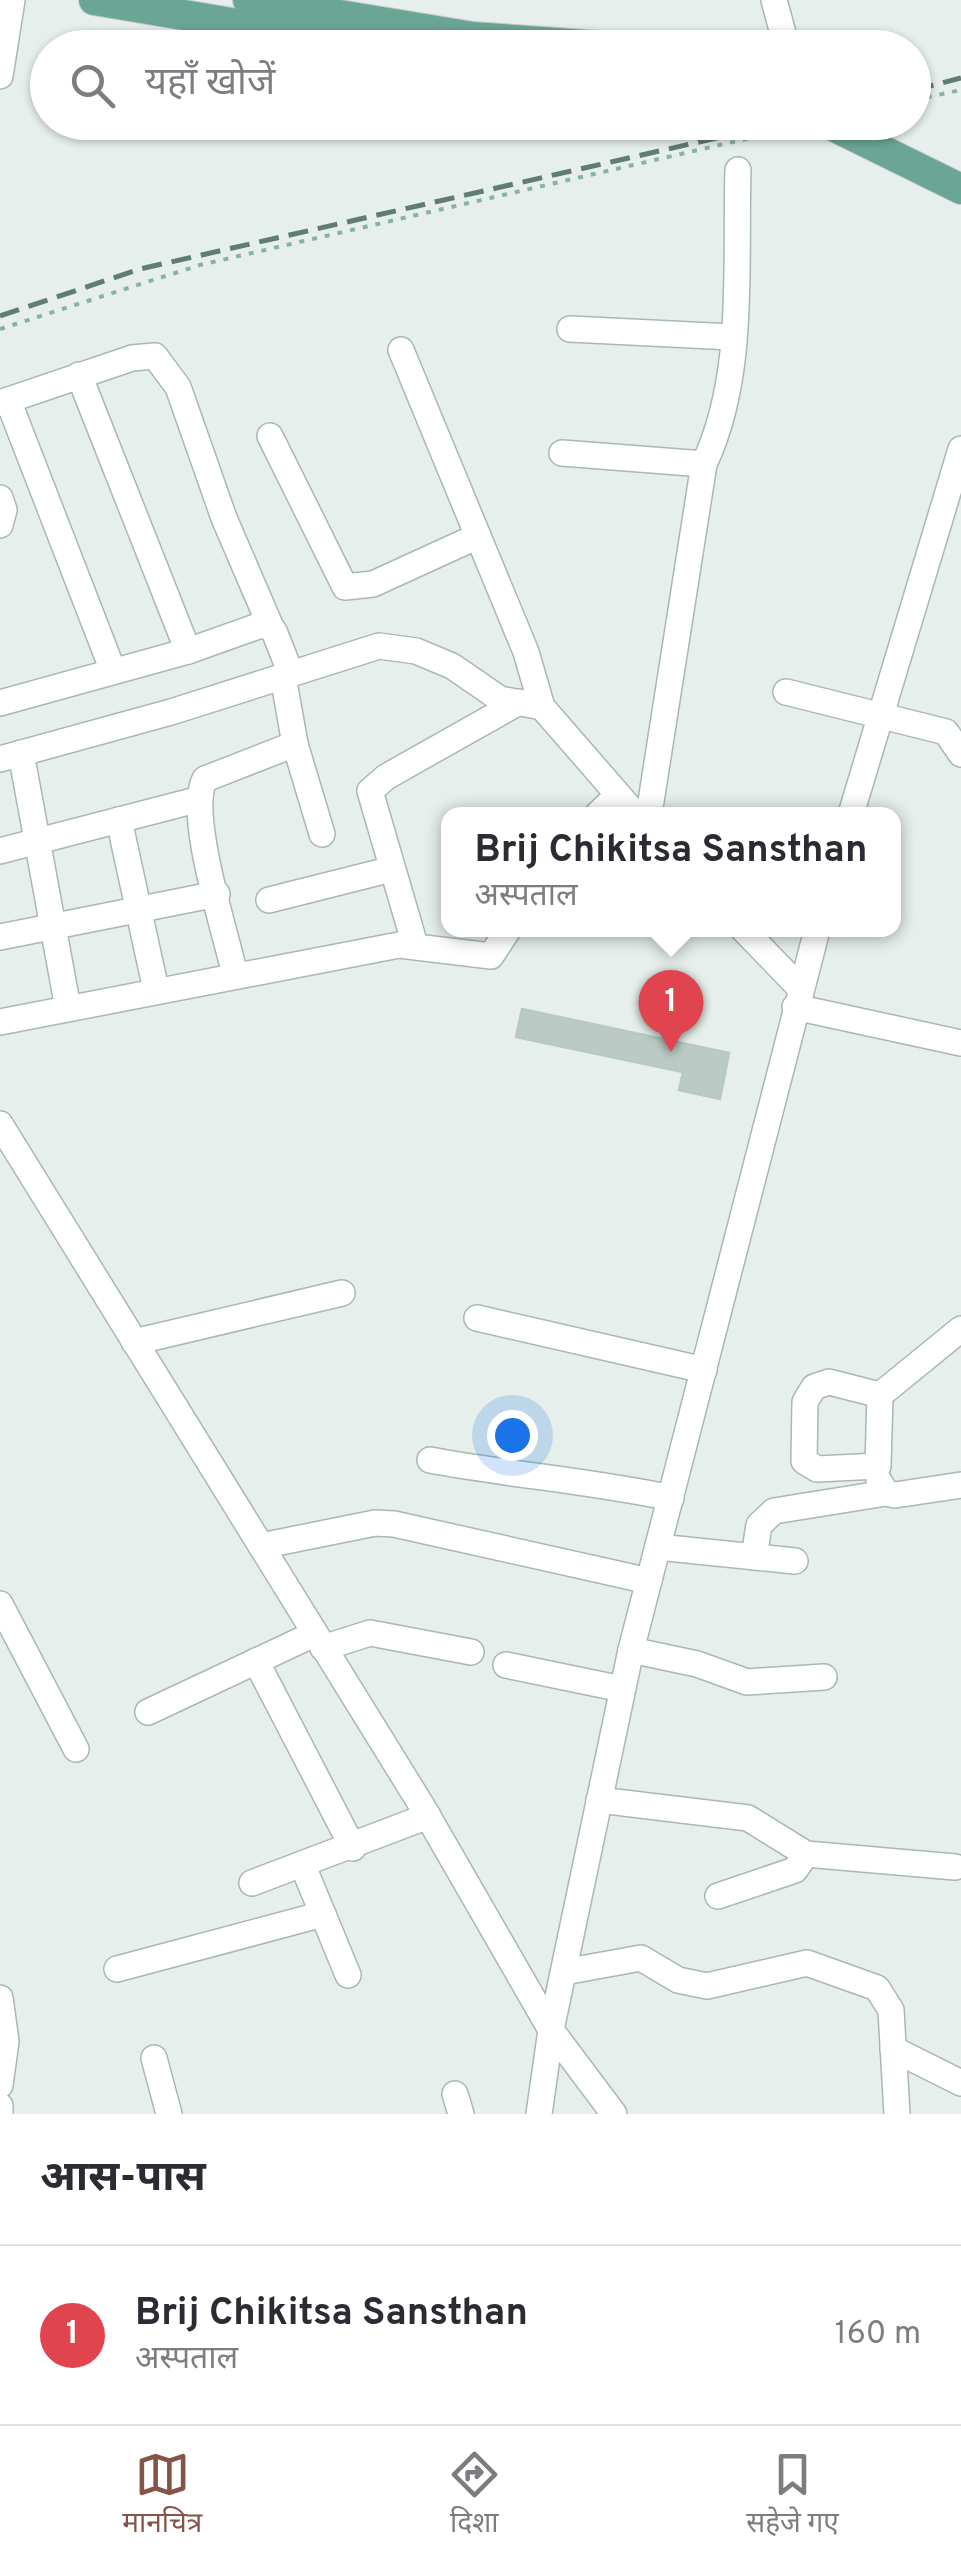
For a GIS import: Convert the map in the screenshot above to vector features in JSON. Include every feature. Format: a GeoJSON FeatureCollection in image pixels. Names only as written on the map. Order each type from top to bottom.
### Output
{"type":"FeatureCollection","features":[{"type":"Feature","properties":{"kind":"main road"},"geometry":{"type":"LineString","coordinates":[[94,0],[273,30]]}},
{"type":"Feature","properties":{"kind":"main road"},"geometry":{"type":"LineString","coordinates":[[248,0],[436,30]]}},
{"type":"Feature","properties":{"kind":"main road"},"geometry":{"type":"LineString","coordinates":[[861,140],[961,190]]}},
{"type":"Feature","properties":{"kind":"main road"},"geometry":{"type":"LineString","coordinates":[[899,140],[961,169]]}},
{"type":"Feature","properties":{"kind":"street"},"geometry":{"type":"LineString","coordinates":[[0,76],[12,0]]}},
{"type":"Feature","properties":{"kind":"street"},"geometry":{"type":"LineString","coordinates":[[774,0],[782,30]]}},
{"type":"Feature","properties":{"kind":"street"},"geometry":{"type":"LineString","coordinates":[[650,807],[704,464],[718,435],[729,387],[738,170]]}},
{"type":"Feature","properties":{"kind":"street"},"geometry":{"type":"LineString","coordinates":[[570,330],[732,337]]}},
{"type":"Feature","properties":{"kind":"street"},"geometry":{"type":"LineString","coordinates":[[402,350],[526,652],[530,705]]}},
{"type":"Feature","properties":{"kind":"street"},"geometry":{"type":"LineString","coordinates":[[112,671],[4,402],[145,354],[166,366],[178,387],[224,518],[270,624],[287,675],[295,744],[322,834]]}},
{"type":"Feature","properties":{"kind":"street"},"geometry":{"type":"LineString","coordinates":[[78,375],[188,651]]}},
{"type":"Feature","properties":{"kind":"street"},"geometry":{"type":"LineString","coordinates":[[270,436],[345,586],[372,584],[478,536]]}},
{"type":"Feature","properties":{"kind":"street"},"geometry":{"type":"LineString","coordinates":[[853,807],[961,450]]}},
{"type":"Feature","properties":{"kind":"street"},"geometry":{"type":"LineString","coordinates":[[562,454],[704,464]]}},
{"type":"Feature","properties":{"kind":"street"},"geometry":{"type":"LineString","coordinates":[[0,498],[4,510],[0,524]]}},
{"type":"Feature","properties":{"kind":"street"},"geometry":{"type":"LineString","coordinates":[[0,703],[270,624]]}},
{"type":"Feature","properties":{"kind":"street"},"geometry":{"type":"LineString","coordinates":[[68,1008],[38,841],[11,756],[379,646],[394,645],[452,666],[500,698],[530,705],[627,805]]}},
{"type":"Feature","properties":{"kind":"street"},"geometry":{"type":"LineString","coordinates":[[786,692],[882,712],[946,732],[961,754]]}},
{"type":"Feature","properties":{"kind":"street"},"geometry":{"type":"LineString","coordinates":[[415,945],[370,800],[375,784],[530,705]]}},
{"type":"Feature","properties":{"kind":"street"},"geometry":{"type":"LineString","coordinates":[[234,975],[200,800],[205,779],[295,744]]}},
{"type":"Feature","properties":{"kind":"street"},"geometry":{"type":"LineString","coordinates":[[0,851],[200,800]]}},
{"type":"Feature","properties":{"kind":"street"},"geometry":{"type":"LineString","coordinates":[[118,820],[156,990]]}},
{"type":"Feature","properties":{"kind":"street"},"geometry":{"type":"LineString","coordinates":[[269,900],[392,869]]}},
{"type":"Feature","properties":{"kind":"street"},"geometry":{"type":"LineString","coordinates":[[0,937],[217,894]]}},
{"type":"Feature","properties":{"kind":"street"},"geometry":{"type":"LineString","coordinates":[[0,1022],[234,975],[415,945],[492,956],[504,937]]}},
{"type":"Feature","properties":{"kind":"street"},"geometry":{"type":"LineString","coordinates":[[749,937],[797,998],[961,1043]]}},
{"type":"Feature","properties":{"kind":"street"},"geometry":{"type":"LineString","coordinates":[[538,2114],[551,2030],[631,1650],[815,937]]}},
{"type":"Feature","properties":{"kind":"street"},"geometry":{"type":"LineString","coordinates":[[0,1124],[428,1816],[551,2030],[614,2114]]}},
{"type":"Feature","properties":{"kind":"street"},"geometry":{"type":"LineString","coordinates":[[134,1342],[342,1294]]}},
{"type":"Feature","properties":{"kind":"street"},"geometry":{"type":"LineString","coordinates":[[477,1318],[704,1370]]}},
{"type":"Feature","properties":{"kind":"street"},"geometry":{"type":"LineString","coordinates":[[886,1493],[880,1485],[878,1466],[880,1395],[961,1329]]}},
{"type":"Feature","properties":{"kind":"street"},"geometry":{"type":"LineString","coordinates":[[878,1466],[818,1468],[804,1461],[800,1449],[805,1402],[814,1387],[829,1382],[880,1395]]}},
{"type":"Feature","properties":{"kind":"street"},"geometry":{"type":"LineString","coordinates":[[430,1460],[506,1474],[559,1476],[671,1498]]}},
{"type":"Feature","properties":{"kind":"street"},"geometry":{"type":"LineString","coordinates":[[754,1557],[759,1525],[774,1511],[961,1485]]}},
{"type":"Feature","properties":{"kind":"street"},"geometry":{"type":"LineString","coordinates":[[261,1546],[375,1524],[394,1524],[649,1581]]}},
{"type":"Feature","properties":{"kind":"street"},"geometry":{"type":"LineString","coordinates":[[658,1547],[795,1561]]}},
{"type":"Feature","properties":{"kind":"street"},"geometry":{"type":"LineString","coordinates":[[0,1604],[76,1749]]}},
{"type":"Feature","properties":{"kind":"street"},"geometry":{"type":"LineString","coordinates":[[148,1712],[256,1661],[318,1640],[370,1633],[471,1652]]}},
{"type":"Feature","properties":{"kind":"street"},"geometry":{"type":"LineString","coordinates":[[631,1650],[697,1664],[747,1682],[824,1678]]}},
{"type":"Feature","properties":{"kind":"street"},"geometry":{"type":"LineString","coordinates":[[256,1661],[353,1848]]}},
{"type":"Feature","properties":{"kind":"street"},"geometry":{"type":"LineString","coordinates":[[506,1665],[622,1689]]}},
{"type":"Feature","properties":{"kind":"street"},"geometry":{"type":"LineString","coordinates":[[599,1800],[748,1818],[806,1854],[955,1867]]}},
{"type":"Feature","properties":{"kind":"street"},"geometry":{"type":"LineString","coordinates":[[252,1883],[353,1848],[428,1816]]}},
{"type":"Feature","properties":{"kind":"street"},"geometry":{"type":"LineString","coordinates":[[718,1896],[795,1870],[806,1854]]}},
{"type":"Feature","properties":{"kind":"street"},"geometry":{"type":"LineString","coordinates":[[303,1866],[348,1975]]}},
{"type":"Feature","properties":{"kind":"street"},"geometry":{"type":"LineString","coordinates":[[116,1969],[322,1914]]}},
{"type":"Feature","properties":{"kind":"street"},"geometry":{"type":"LineString","coordinates":[[564,1972],[640,1958],[678,1980],[707,1986],[807,1963],[877,1988],[886,1997],[897,2114]]}},
{"type":"Feature","properties":{"kind":"street"},"geometry":{"type":"LineString","coordinates":[[0,1998],[6,2041],[0,2086]]}},
{"type":"Feature","properties":{"kind":"street"},"geometry":{"type":"LineString","coordinates":[[893,2048],[961,2082]]}},
{"type":"Feature","properties":{"kind":"street"},"geometry":{"type":"LineString","coordinates":[[154,2058],[169,2114]]}},
{"type":"Feature","properties":{"kind":"street"},"geometry":{"type":"LineString","coordinates":[[0,2106],[0,2114]]}},
{"type":"Feature","properties":{"kind":"path"},"geometry":{"type":"LineString","coordinates":[[931,96],[961,90]]}},
{"type":"Feature","properties":{"kind":"path"},"geometry":{"type":"LineString","coordinates":[[0,329],[200,265],[738,140]]}},
{"type":"Feature","properties":{"kind":"building"},"geometry":{"type":"Polygon","coordinates":[[[522,1009],[729,1053],[720,1099],[679,1090],[683,1072],[516,1037],[522,1009]]]}},
{"type":"Feature","properties":{"kind":"railway"},"geometry":{"type":"LineString","coordinates":[[931,86],[961,78]]}},
{"type":"Feature","properties":{"kind":"railway"},"geometry":{"type":"LineString","coordinates":[[0,316],[140,269],[708,140]]}},
{"type":"Feature","properties":{"kind":"place","name":"Brij Chikitsa Sansthan"},"geometry":{"type":"Point","coordinates":[671,1052]}}]}
